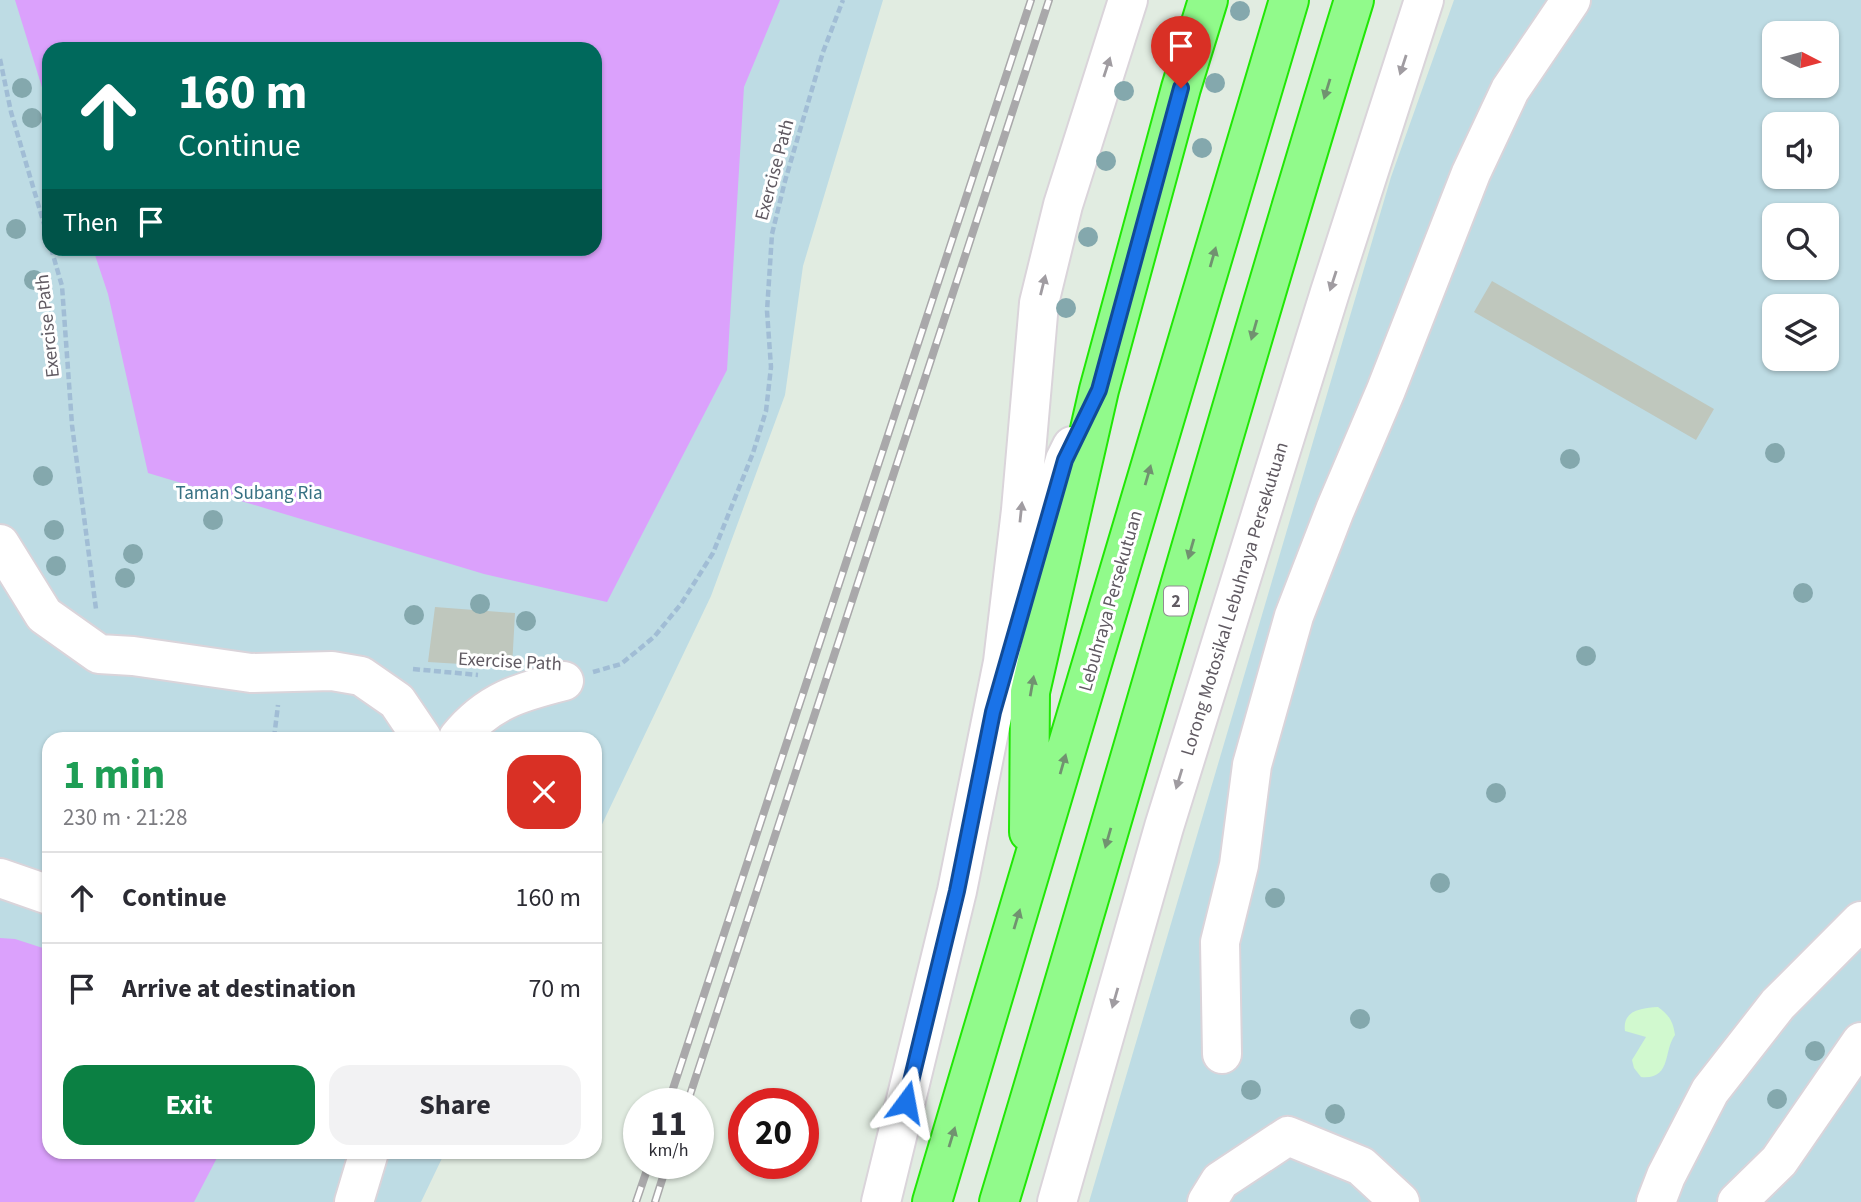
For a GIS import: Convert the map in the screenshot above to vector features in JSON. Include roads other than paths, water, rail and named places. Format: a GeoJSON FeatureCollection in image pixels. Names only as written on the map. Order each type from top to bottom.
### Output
{"type":"FeatureCollection","features":[{"type":"Feature","properties":{"kind":"highway"},"geometry":{"type":"LineString","coordinates":[[1029,876],[1030,692],[1099,390],[1181,88],[1208,0]]}},
{"type":"Feature","properties":{"kind":"highway","name":"Lebuhraya Persekutuan"},"geometry":{"type":"LineString","coordinates":[[932,1202],[1289,0]]}},
{"type":"Feature","properties":{"kind":"highway","name":"2"},"geometry":{"type":"LineString","coordinates":[[999,1202],[1093,891],[1268,281],[1354,0]]}},
{"type":"Feature","properties":{"kind":"lane"},"geometry":{"type":"LineString","coordinates":[[881,1202],[957,891],[1003,662],[1021,510],[1039,303],[1063,205],[1128,0]]}},
{"type":"Feature","properties":{"kind":"lane","name":"Lorong Motosikal Lebuhraya Persekutuan"},"geometry":{"type":"LineString","coordinates":[[1057,1202],[1164,827],[1424,0]]}},
{"type":"Feature","properties":{"kind":"lane"},"geometry":{"type":"LineString","coordinates":[[1222,1054],[1220,942],[1239,865],[1252,765],[1294,616],[1335,510],[1387,390],[1471,173],[1510,90],[1570,0]]}},
{"type":"Feature","properties":{"kind":"lane"},"geometry":{"type":"LineString","coordinates":[[993,712],[1065,460],[1099,390]]}},
{"type":"Feature","properties":{"kind":"lane"},"geometry":{"type":"LineString","coordinates":[[0,544],[44,615],[99,654],[133,656],[251,673],[332,671],[361,676],[397,701],[418,732]]}},
{"type":"Feature","properties":{"kind":"lane"},"geometry":{"type":"LineString","coordinates":[[463,732],[494,704],[522,691],[564,681]]}},
{"type":"Feature","properties":{"kind":"lane"},"geometry":{"type":"LineString","coordinates":[[0,878],[42,893]]}},
{"type":"Feature","properties":{"kind":"lane"},"geometry":{"type":"LineString","coordinates":[[1657,1202],[1666,1176],[1710,1091],[1778,1004],[1861,921]]}},
{"type":"Feature","properties":{"kind":"lane"},"geometry":{"type":"LineString","coordinates":[[1737,1202],[1779,1161],[1861,1042]]}},
{"type":"Feature","properties":{"kind":"lane"},"geometry":{"type":"LineString","coordinates":[[1207,1202],[1220,1181],[1288,1136],[1361,1166],[1400,1202]]}},
{"type":"Feature","properties":{"kind":"lane"},"geometry":{"type":"LineString","coordinates":[[354,1202],[367,1159]]}},
{"type":"Feature","properties":{"kind":"railway"},"geometry":{"type":"LineString","coordinates":[[673,1088],[1031,0]]}},
{"type":"Feature","properties":{"kind":"railway"},"geometry":{"type":"LineString","coordinates":[[692,1088],[1049,0]]}},
{"type":"Feature","properties":{"kind":"railway"},"geometry":{"type":"LineString","coordinates":[[636,1202],[644,1179]]}},
{"type":"Feature","properties":{"kind":"railway"},"geometry":{"type":"LineString","coordinates":[[655,1202],[662,1179]]}},
{"type":"Feature","properties":{"kind":"park label","name":"Taman Subang Ria"},"geometry":{"type":"Point","coordinates":[249,493]}}]}
